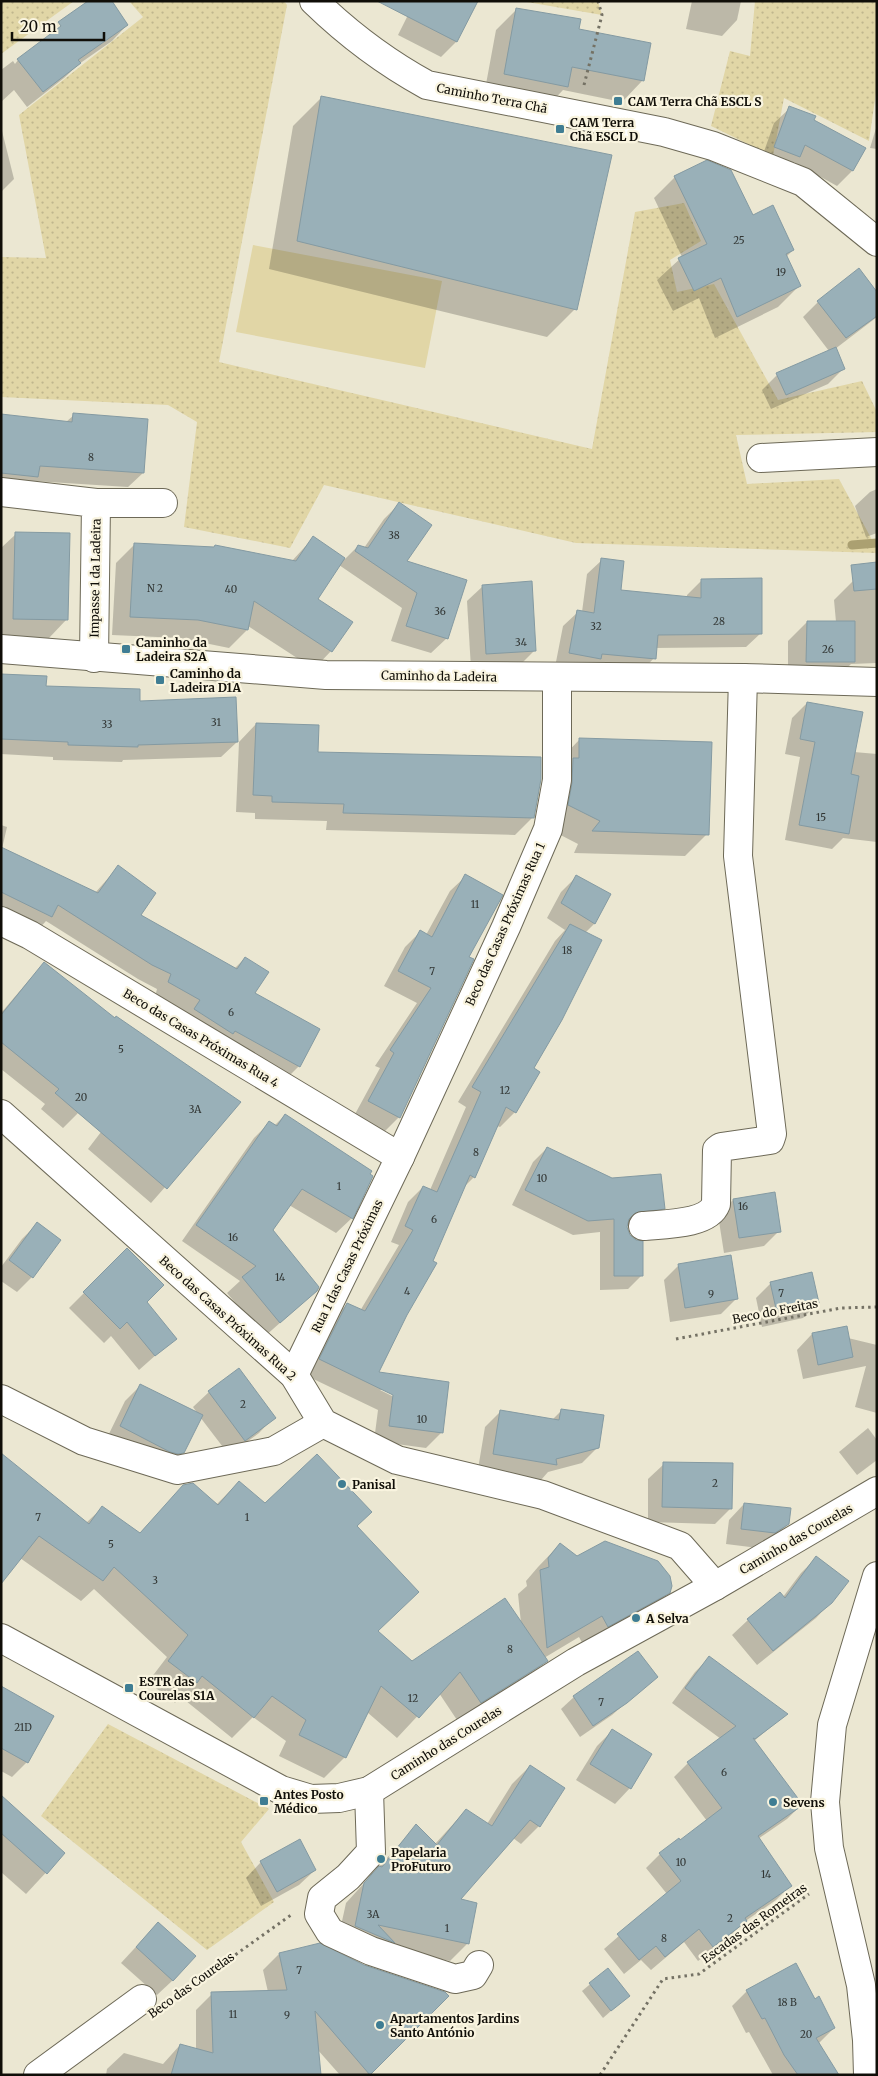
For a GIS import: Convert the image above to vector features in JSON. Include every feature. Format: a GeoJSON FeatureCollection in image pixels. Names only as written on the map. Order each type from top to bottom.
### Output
{"type":"FeatureCollection","features":[{"type":"Feature","properties":{"kind":"street","name":"Caminho Terra Chã"},"geometry":{"type":"LineString","coordinates":[[314,1],[392,65],[427,85],[664,132],[713,146],[804,182],[877,242]]}},
{"type":"Feature","properties":{"kind":"street"},"geometry":{"type":"LineString","coordinates":[[761,458],[877,452]]}},
{"type":"Feature","properties":{"kind":"street","name":"Impasse 1 da Ladeira"},"geometry":{"type":"LineString","coordinates":[[1,492],[96,503],[94,658]]}},
{"type":"Feature","properties":{"kind":"street"},"geometry":{"type":"LineString","coordinates":[[96,503],[163,503]]}},
{"type":"Feature","properties":{"kind":"street","name":"Caminho da Ladeira"},"geometry":{"type":"LineString","coordinates":[[1,649],[94,658],[326,675],[743,678],[877,682]]}},
{"type":"Feature","properties":{"kind":"street","name":"Beco das Casas Próximas Rua 1"},"geometry":{"type":"LineString","coordinates":[[400,1157],[502,936],[548,828],[557,780],[557,677]]}},
{"type":"Feature","properties":{"kind":"street"},"geometry":{"type":"LineString","coordinates":[[643,1226],[697,1220],[708,1215],[714,1210],[716,1204],[717,1150],[720,1146],[770,1140],[772,1134],[738,856],[743,678]]}},
{"type":"Feature","properties":{"kind":"street","name":"Beco das Casas Próximas Rua 4"},"geometry":{"type":"LineString","coordinates":[[1,921],[30,935],[400,1157]]}},
{"type":"Feature","properties":{"kind":"street","name":"Beco das Casas Próximas Rua 2"},"geometry":{"type":"LineString","coordinates":[[1,1114],[294,1374],[323,1423]]}},
{"type":"Feature","properties":{"kind":"street","name":"Rua 1 das Casas Próximas"},"geometry":{"type":"LineString","coordinates":[[294,1374],[400,1157]]}},
{"type":"Feature","properties":{"kind":"street"},"geometry":{"type":"LineString","coordinates":[[1,1398],[84,1441],[177,1470],[274,1451],[323,1423],[397,1460],[542,1495],[680,1546],[715,1586]]}},
{"type":"Feature","properties":{"kind":"street","name":"Caminho das Courelas"},"geometry":{"type":"LineString","coordinates":[[1,1638],[281,1790],[311,1799],[339,1798],[369,1791],[576,1662],[715,1586],[877,1491]]}},
{"type":"Feature","properties":{"kind":"street"},"geometry":{"type":"LineString","coordinates":[[868,2075],[867,2040],[861,1985],[829,1848],[825,1802],[832,1725],[877,1576]]}},
{"type":"Feature","properties":{"kind":"street"},"geometry":{"type":"LineString","coordinates":[[369,1791],[371,1852],[348,1877],[322,1898],[319,1914],[330,1932],[371,1951],[455,1979],[473,1975],[480,1965]]}},
{"type":"Feature","properties":{"kind":"street","name":"Beco das Courelas"},"geometry":{"type":"LineString","coordinates":[[38,2075],[154,2001]]}},
{"type":"Feature","properties":{"kind":"path"},"geometry":{"type":"LineString","coordinates":[[577,115],[602,15],[598,1]]}},
{"type":"Feature","properties":{"kind":"path","name":"Beco do Freitas"},"geometry":{"type":"LineString","coordinates":[[676,1339],[841,1308],[877,1307]]}},
{"type":"Feature","properties":{"kind":"path","name":"Escadas das Romeiras"},"geometry":{"type":"LineString","coordinates":[[600,2075],[663,1978],[699,1974],[812,1893]]}},
{"type":"Feature","properties":{"kind":"path","name":"Beco das Courelas"},"geometry":{"type":"LineString","coordinates":[[154,2001],[286,1918],[322,1898]]}},
{"type":"Feature","properties":{"kind":"shaded area"},"geometry":{"type":"Polygon","coordinates":[[[1,1],[74,1],[1,54],[1,1]]]}},
{"type":"Feature","properties":{"kind":"shaded area"},"geometry":{"type":"Polygon","coordinates":[[[129,1],[284,1],[287,5],[219,362],[592,449],[635,212],[684,203],[701,241],[670,260],[677,292],[714,284],[778,400],[862,381],[877,412],[877,432],[736,435],[747,484],[839,479],[877,549],[877,553],[576,543],[324,485],[290,548],[184,527],[197,422],[168,405],[1,397],[1,257],[46,258],[19,115],[143,17],[129,1]]]}},
{"type":"Feature","properties":{"kind":"shaded area"},"geometry":{"type":"Polygon","coordinates":[[[521,1],[598,1],[602,15],[521,1]]]}},
{"type":"Feature","properties":{"kind":"shaded area"},"geometry":{"type":"Polygon","coordinates":[[[755,1],[877,1],[877,86],[869,141],[784,98],[773,156],[711,126],[730,51],[750,56],[755,1]]]}},
{"type":"Feature","properties":{"kind":"shaded area"},"geometry":{"type":"Polygon","coordinates":[[[253,245],[442,281],[425,368],[236,332],[253,245]]]}},
{"type":"Feature","properties":{"kind":"shaded area"},"geometry":{"type":"Polygon","coordinates":[[[108,1724],[269,1809],[241,1842],[274,1902],[207,1950],[41,1816],[108,1724]]]}},
{"type":"Feature","properties":{"kind":"building"},"geometry":{"type":"Polygon","coordinates":[[[88,1],[112,1],[128,25],[78,60],[81,63],[43,92],[17,59],[61,26],[58,22],[88,1]]]}},
{"type":"Feature","properties":{"kind":"building"},"geometry":{"type":"Polygon","coordinates":[[[377,1],[478,1],[457,42],[377,1]]]}},
{"type":"Feature","properties":{"kind":"building"},"geometry":{"type":"Polygon","coordinates":[[[516,8],[581,19],[579,29],[651,43],[644,81],[572,67],[568,87],[504,74],[516,8]]]}},
{"type":"Feature","properties":{"kind":"building"},"geometry":{"type":"Polygon","coordinates":[[[321,96],[612,155],[577,310],[297,241],[321,96]]]}},
{"type":"Feature","properties":{"kind":"building"},"geometry":{"type":"Polygon","coordinates":[[[789,106],[816,116],[814,120],[866,148],[853,171],[805,145],[800,157],[774,147],[789,106]]]}},
{"type":"Feature","properties":{"kind":"building"},"geometry":{"type":"Polygon","coordinates":[[[707,160],[731,170],[753,215],[773,205],[794,250],[786,254],[801,286],[737,317],[721,278],[694,291],[678,258],[707,244],[674,176],[707,160]]]}},
{"type":"Feature","properties":{"kind":"building"},"geometry":{"type":"Polygon","coordinates":[[[859,268],[877,292],[877,316],[846,338],[817,301],[859,268]]]}},
{"type":"Feature","properties":{"kind":"building"},"geometry":{"type":"Polygon","coordinates":[[[836,347],[845,369],[786,395],[776,373],[836,347]]]}},
{"type":"Feature","properties":{"kind":"building"},"geometry":{"type":"Polygon","coordinates":[[[73,413],[148,419],[144,473],[40,466],[38,477],[1,473],[1,414],[72,422],[73,413]]]}},
{"type":"Feature","properties":{"kind":"building"},"geometry":{"type":"Polygon","coordinates":[[[399,502],[432,525],[407,561],[467,580],[448,639],[406,626],[417,593],[355,551],[358,545],[368,548],[399,502]]]}},
{"type":"Feature","properties":{"kind":"building"},"geometry":{"type":"Polygon","coordinates":[[[15,532],[70,533],[68,620],[13,619],[15,532]]]}},
{"type":"Feature","properties":{"kind":"building"},"geometry":{"type":"Polygon","coordinates":[[[313,536],[345,558],[318,599],[353,622],[332,652],[254,601],[248,630],[198,620],[130,617],[134,543],[214,547],[215,545],[296,561],[313,536]]]}},
{"type":"Feature","properties":{"kind":"building"},"geometry":{"type":"Polygon","coordinates":[[[601,558],[624,561],[621,590],[701,598],[701,579],[762,578],[762,634],[658,635],[656,659],[602,654],[601,659],[569,653],[577,610],[594,613],[601,558]]]}},
{"type":"Feature","properties":{"kind":"building"},"geometry":{"type":"Polygon","coordinates":[[[877,562],[877,589],[854,591],[851,565],[877,562]]]}},
{"type":"Feature","properties":{"kind":"building"},"geometry":{"type":"Polygon","coordinates":[[[532,581],[536,651],[486,654],[482,585],[532,581]]]}},
{"type":"Feature","properties":{"kind":"building"},"geometry":{"type":"Polygon","coordinates":[[[807,621],[855,621],[855,662],[806,662],[807,621]]]}},
{"type":"Feature","properties":{"kind":"building"},"geometry":{"type":"Polygon","coordinates":[[[1,674],[47,676],[46,686],[140,689],[140,701],[236,697],[238,742],[138,745],[138,747],[68,745],[68,742],[1,739],[1,674]]]}},
{"type":"Feature","properties":{"kind":"building"},"geometry":{"type":"Polygon","coordinates":[[[807,702],[863,712],[851,774],[859,776],[849,834],[799,825],[815,742],[800,739],[807,702]]]}},
{"type":"Feature","properties":{"kind":"building"},"geometry":{"type":"Polygon","coordinates":[[[256,723],[319,725],[318,752],[541,757],[541,779],[534,818],[343,813],[344,804],[272,802],[272,796],[253,795],[256,723]]]}},
{"type":"Feature","properties":{"kind":"building"},"geometry":{"type":"Polygon","coordinates":[[[579,738],[712,742],[709,835],[592,831],[600,821],[568,805],[572,783],[573,758],[579,758],[579,738]]]}},
{"type":"Feature","properties":{"kind":"building"},"geometry":{"type":"Polygon","coordinates":[[[1,847],[98,893],[118,865],[156,893],[141,915],[237,969],[245,957],[269,972],[255,993],[320,1029],[300,1067],[235,1031],[233,1034],[194,1009],[200,1000],[168,982],[171,974],[152,965],[58,905],[52,917],[1,892],[1,847]]]}},
{"type":"Feature","properties":{"kind":"building"},"geometry":{"type":"Polygon","coordinates":[[[465,874],[503,895],[469,957],[474,959],[400,1118],[368,1101],[394,1053],[390,1050],[431,988],[398,971],[420,930],[432,937],[465,874]]]}},
{"type":"Feature","properties":{"kind":"building"},"geometry":{"type":"Polygon","coordinates":[[[576,875],[611,894],[595,924],[561,903],[576,875]]]}},
{"type":"Feature","properties":{"kind":"building"},"geometry":{"type":"Polygon","coordinates":[[[570,924],[602,940],[562,1020],[534,1068],[540,1072],[516,1113],[506,1107],[475,1178],[470,1175],[433,1261],[437,1263],[407,1315],[379,1372],[449,1382],[443,1433],[389,1426],[393,1395],[319,1359],[347,1303],[365,1311],[413,1230],[405,1226],[423,1186],[437,1192],[481,1092],[472,1087],[570,924]]]}},
{"type":"Feature","properties":{"kind":"building"},"geometry":{"type":"Polygon","coordinates":[[[44,962],[115,1018],[116,1016],[241,1102],[167,1189],[55,1093],[59,1089],[1,1042],[1,1015],[44,962]]]}},
{"type":"Feature","properties":{"kind":"building"},"geometry":{"type":"Polygon","coordinates":[[[285,1114],[372,1171],[370,1174],[373,1176],[353,1219],[302,1189],[273,1230],[319,1287],[317,1291],[280,1323],[242,1277],[256,1266],[196,1225],[269,1121],[277,1126],[285,1114]]]}},
{"type":"Feature","properties":{"kind":"building"},"geometry":{"type":"Polygon","coordinates":[[[547,1147],[612,1178],[661,1174],[665,1209],[635,1213],[629,1219],[627,1227],[630,1235],[636,1240],[643,1241],[643,1276],[614,1276],[614,1219],[588,1221],[525,1190],[547,1147]]]}},
{"type":"Feature","properties":{"kind":"building"},"geometry":{"type":"Polygon","coordinates":[[[775,1192],[781,1232],[739,1238],[733,1199],[775,1192]]]}},
{"type":"Feature","properties":{"kind":"building"},"geometry":{"type":"Polygon","coordinates":[[[37,1222],[61,1240],[33,1278],[9,1260],[37,1222]]]}},
{"type":"Feature","properties":{"kind":"building"},"geometry":{"type":"Polygon","coordinates":[[[127,1248],[164,1285],[147,1302],[177,1339],[155,1356],[127,1322],[120,1329],[83,1292],[127,1248]]]}},
{"type":"Feature","properties":{"kind":"building"},"geometry":{"type":"Polygon","coordinates":[[[731,1255],[738,1299],[685,1308],[678,1264],[731,1255]]]}},
{"type":"Feature","properties":{"kind":"building"},"geometry":{"type":"Polygon","coordinates":[[[812,1272],[819,1303],[777,1313],[770,1282],[812,1272]]]}},
{"type":"Feature","properties":{"kind":"building"},"geometry":{"type":"Polygon","coordinates":[[[847,1326],[853,1357],[818,1365],[812,1333],[847,1326]]]}},
{"type":"Feature","properties":{"kind":"building"},"geometry":{"type":"Polygon","coordinates":[[[239,1368],[276,1418],[245,1441],[208,1391],[239,1368]]]}},
{"type":"Feature","properties":{"kind":"building"},"geometry":{"type":"Polygon","coordinates":[[[140,1384],[203,1415],[184,1453],[170,1452],[120,1426],[140,1384]]]}},
{"type":"Feature","properties":{"kind":"building"},"geometry":{"type":"Polygon","coordinates":[[[561,1409],[604,1415],[599,1448],[556,1459],[557,1465],[493,1454],[500,1410],[559,1420],[561,1409]]]}},
{"type":"Feature","properties":{"kind":"building"},"geometry":{"type":"Polygon","coordinates":[[[1,1453],[89,1524],[102,1506],[140,1533],[183,1485],[193,1483],[218,1505],[239,1481],[265,1503],[317,1454],[372,1512],[357,1526],[419,1592],[378,1631],[412,1661],[505,1598],[548,1661],[481,1703],[460,1672],[419,1718],[381,1686],[346,1758],[299,1735],[306,1720],[272,1696],[254,1718],[202,1676],[197,1683],[168,1661],[188,1635],[114,1567],[103,1581],[39,1536],[1,1584],[1,1453]]]}},
{"type":"Feature","properties":{"kind":"building"},"geometry":{"type":"Polygon","coordinates":[[[663,1462],[733,1463],[732,1509],[662,1507],[663,1462]]]}},
{"type":"Feature","properties":{"kind":"building"},"geometry":{"type":"Polygon","coordinates":[[[744,1503],[791,1508],[789,1524],[775,1533],[741,1529],[744,1503]]]}},
{"type":"Feature","properties":{"kind":"building"},"geometry":{"type":"Polygon","coordinates":[[[605,1541],[658,1561],[670,1576],[672,1586],[670,1593],[608,1627],[602,1616],[547,1648],[540,1570],[549,1567],[548,1558],[560,1543],[577,1556],[605,1541]]]}},
{"type":"Feature","properties":{"kind":"building"},"geometry":{"type":"Polygon","coordinates":[[[816,1556],[849,1581],[832,1603],[773,1651],[747,1619],[780,1592],[785,1598],[816,1556]]]}},
{"type":"Feature","properties":{"kind":"building"},"geometry":{"type":"Polygon","coordinates":[[[638,1651],[658,1677],[627,1703],[593,1726],[573,1696],[638,1651]]]}},
{"type":"Feature","properties":{"kind":"building"},"geometry":{"type":"Polygon","coordinates":[[[709,1656],[788,1714],[755,1739],[753,1738],[803,1805],[758,1836],[792,1886],[745,1918],[747,1921],[713,1947],[699,1929],[665,1957],[656,1946],[639,1960],[617,1934],[681,1881],[659,1853],[679,1838],[680,1840],[722,1808],[687,1762],[736,1726],[685,1688],[709,1656]]]}},
{"type":"Feature","properties":{"kind":"building"},"geometry":{"type":"Polygon","coordinates":[[[1,1686],[54,1716],[28,1763],[1,1748],[1,1686]]]}},
{"type":"Feature","properties":{"kind":"building"},"geometry":{"type":"Polygon","coordinates":[[[612,1729],[652,1754],[631,1789],[590,1764],[612,1729]]]}},
{"type":"Feature","properties":{"kind":"building"},"geometry":{"type":"Polygon","coordinates":[[[530,1765],[565,1788],[540,1827],[530,1820],[461,1899],[477,1903],[469,1944],[378,1925],[395,1943],[355,1926],[364,1883],[379,1866],[382,1867],[416,1824],[437,1845],[466,1809],[492,1826],[530,1765]]]}},
{"type":"Feature","properties":{"kind":"building"},"geometry":{"type":"Polygon","coordinates":[[[1,1795],[65,1853],[47,1874],[1,1833],[1,1795]]]}},
{"type":"Feature","properties":{"kind":"building"},"geometry":{"type":"Polygon","coordinates":[[[300,1839],[316,1870],[277,1892],[260,1861],[300,1839]]]}},
{"type":"Feature","properties":{"kind":"building"},"geometry":{"type":"Polygon","coordinates":[[[158,1922],[196,1956],[173,1981],[136,1947],[158,1922]]]}},
{"type":"Feature","properties":{"kind":"building"},"geometry":{"type":"Polygon","coordinates":[[[320,1943],[364,1965],[445,1992],[449,1996],[370,2075],[315,2011],[321,2075],[171,2075],[180,2044],[213,2053],[211,1992],[287,1990],[279,1953],[320,1943]]]}},
{"type":"Feature","properties":{"kind":"building"},"geometry":{"type":"Polygon","coordinates":[[[796,1963],[815,1999],[819,1996],[835,2028],[816,2038],[839,2075],[798,2075],[784,2055],[765,2018],[762,2019],[746,1990],[796,1963]]]}},
{"type":"Feature","properties":{"kind":"building"},"geometry":{"type":"Polygon","coordinates":[[[608,1968],[630,1996],[611,2011],[589,1983],[608,1968]]]}},
{"type":"Feature","properties":{"kind":"waterway"},"geometry":{"type":"LineString","coordinates":[[852,545],[877,543]]}},
{"type":"Feature","properties":{"kind":"place","name":"CAM Terra Chã ESCL S"},"geometry":{"type":"Point","coordinates":[618,101]}},
{"type":"Feature","properties":{"kind":"place","name":"CAM Terra Chã ESCL D"},"geometry":{"type":"Point","coordinates":[560,129]}},
{"type":"Feature","properties":{"kind":"place","name":"Caminho da Ladeira S2A"},"geometry":{"type":"Point","coordinates":[126,649]}},
{"type":"Feature","properties":{"kind":"place","name":"Caminho da Ladeira D1A"},"geometry":{"type":"Point","coordinates":[160,680]}},
{"type":"Feature","properties":{"kind":"place","name":"Panisal"},"geometry":{"type":"Point","coordinates":[342,1484]}},
{"type":"Feature","properties":{"kind":"place","name":"A Selva"},"geometry":{"type":"Point","coordinates":[636,1618]}},
{"type":"Feature","properties":{"kind":"place","name":"ESTR das Courelas S1A"},"geometry":{"type":"Point","coordinates":[129,1688]}},
{"type":"Feature","properties":{"kind":"place","name":"Antes Posto Médico"},"geometry":{"type":"Point","coordinates":[264,1801]}},
{"type":"Feature","properties":{"kind":"place","name":"Sevens"},"geometry":{"type":"Point","coordinates":[773,1802]}},
{"type":"Feature","properties":{"kind":"place","name":"Papelaria ProFuturo"},"geometry":{"type":"Point","coordinates":[381,1859]}},
{"type":"Feature","properties":{"kind":"place","name":"Apartamentos Jardins Santo António"},"geometry":{"type":"Point","coordinates":[380,2025]}}]}
